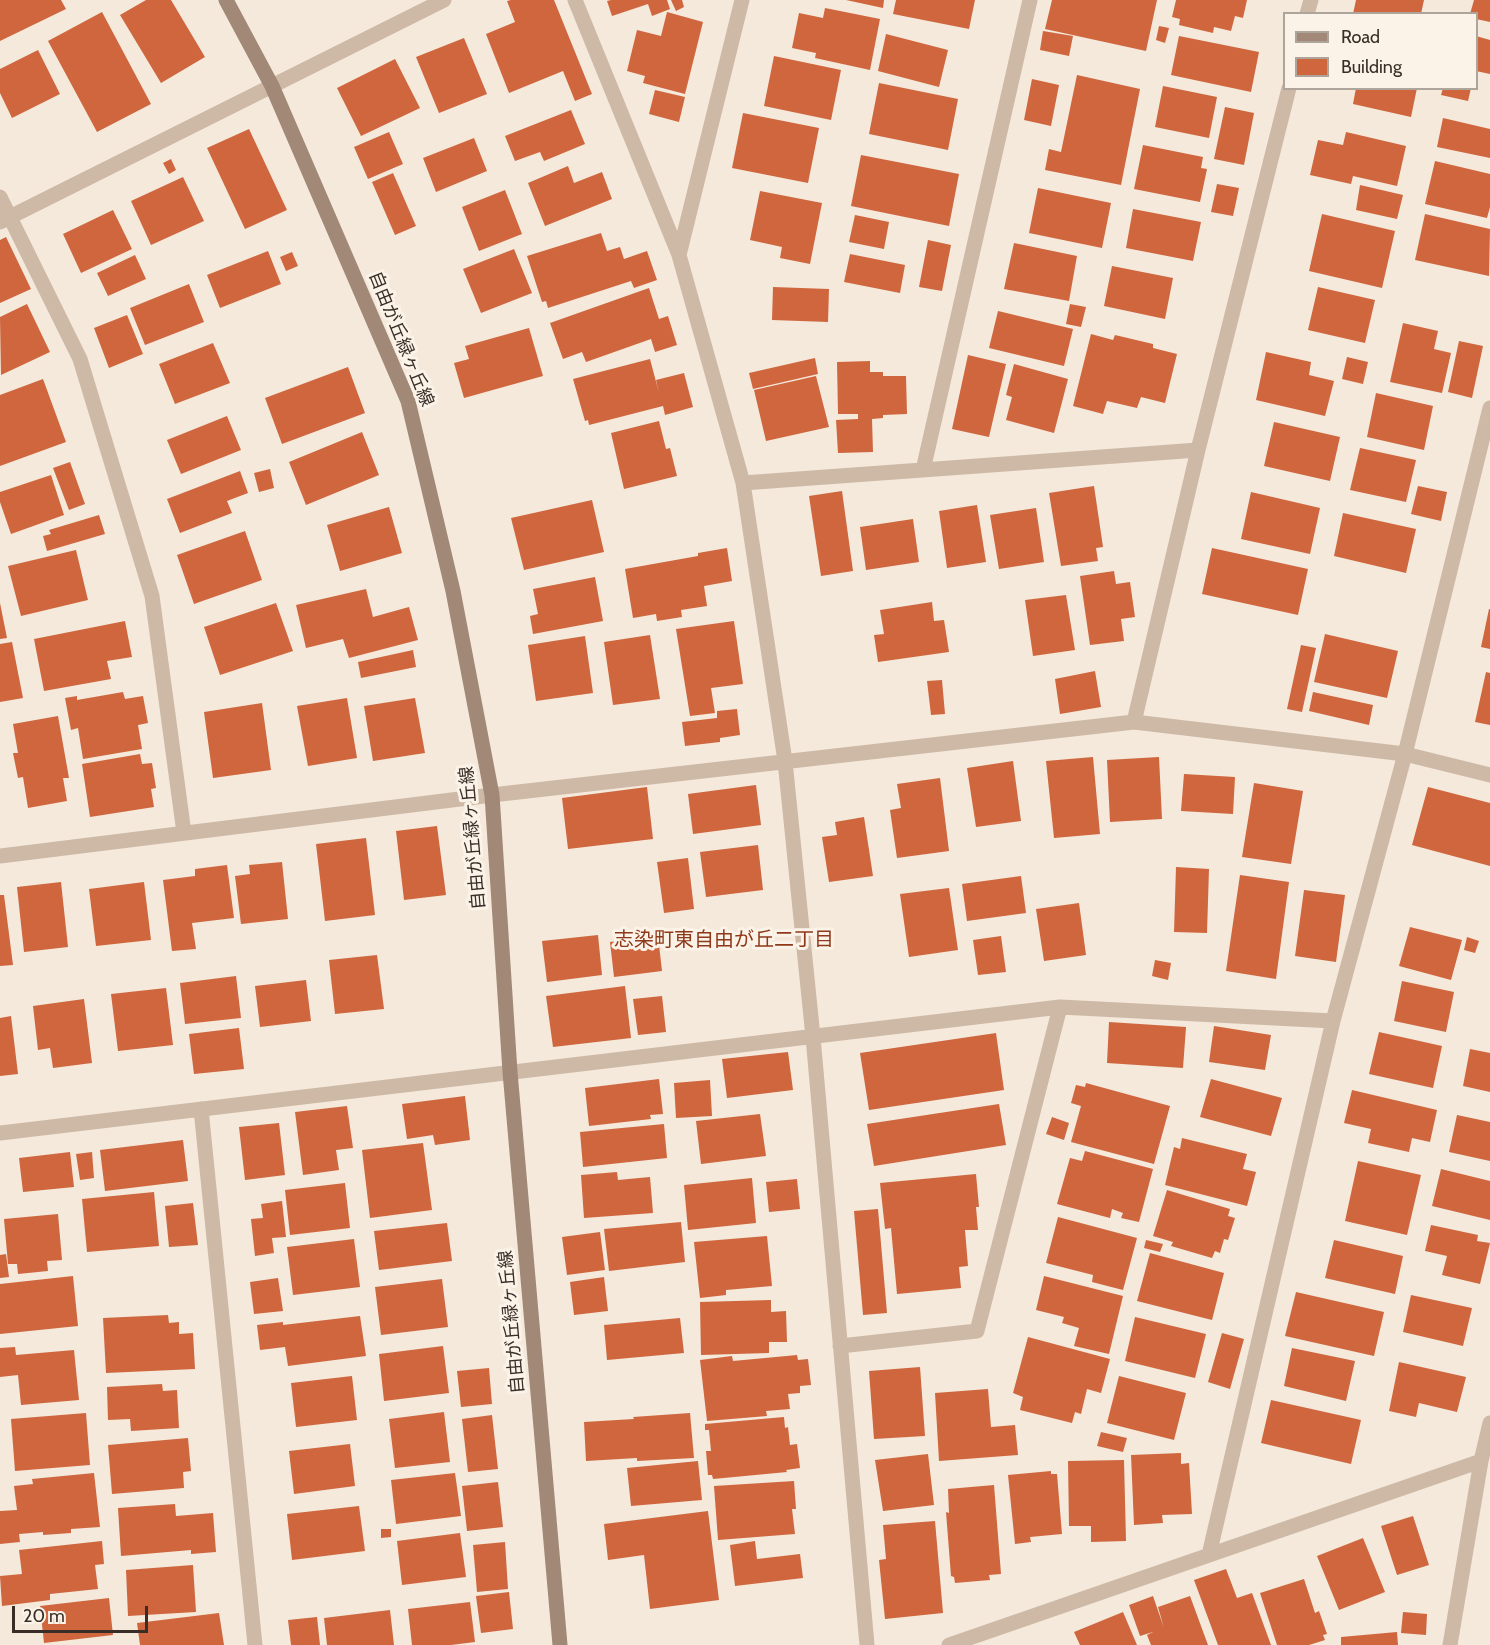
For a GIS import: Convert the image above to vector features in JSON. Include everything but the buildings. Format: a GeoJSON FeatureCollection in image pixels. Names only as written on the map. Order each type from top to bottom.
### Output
{"type":"FeatureCollection","features":[{"type":"Feature","properties":{"kind":"street","name":"自由が丘緑ヶ丘線"},"geometry":{"type":"LineString","coordinates":[[226,0],[272,86],[408,401],[453,591],[492,795],[510,1072],[560,1645]]}},
{"type":"Feature","properties":{"kind":"street"},"geometry":{"type":"LineString","coordinates":[[5,219],[444,0]]}},
{"type":"Feature","properties":{"kind":"street"},"geometry":{"type":"LineString","coordinates":[[575,0],[679,255],[742,483],[785,761],[813,1037],[867,1645]]}},
{"type":"Feature","properties":{"kind":"street"},"geometry":{"type":"LineString","coordinates":[[679,255],[742,0]]}},
{"type":"Feature","properties":{"kind":"street"},"geometry":{"type":"LineString","coordinates":[[923,470],[1030,0]]}},
{"type":"Feature","properties":{"kind":"street"},"geometry":{"type":"LineString","coordinates":[[1134,722],[1198,450],[1288,90]]}},
{"type":"Feature","properties":{"kind":"street"},"geometry":{"type":"LineString","coordinates":[[0,197],[5,219],[80,359],[152,596],[184,833]]}},
{"type":"Feature","properties":{"kind":"street"},"geometry":{"type":"LineString","coordinates":[[1209,1555],[1333,1021],[1406,754],[1490,408]]}},
{"type":"Feature","properties":{"kind":"street"},"geometry":{"type":"LineString","coordinates":[[742,483],[1198,450]]}},
{"type":"Feature","properties":{"kind":"street"},"geometry":{"type":"LineString","coordinates":[[0,856],[492,795],[1134,722],[1406,754],[1490,775]]}},
{"type":"Feature","properties":{"kind":"street"},"geometry":{"type":"LineString","coordinates":[[0,1133],[1060,1007],[1333,1021]]}},
{"type":"Feature","properties":{"kind":"street"},"geometry":{"type":"LineString","coordinates":[[840,1346],[977,1331],[1060,1007]]}},
{"type":"Feature","properties":{"kind":"street"},"geometry":{"type":"LineString","coordinates":[[201,1109],[255,1645]]}},
{"type":"Feature","properties":{"kind":"street"},"geometry":{"type":"LineString","coordinates":[[1450,1645],[1481,1461],[1490,1423]]}},
{"type":"Feature","properties":{"kind":"street"},"geometry":{"type":"LineString","coordinates":[[949,1645],[1481,1461]]}},
{"type":"Feature","properties":{"kind":"district","name":"志染町東自由が丘二丁目"},"geometry":{"type":"Point","coordinates":[724,940]}}]}
